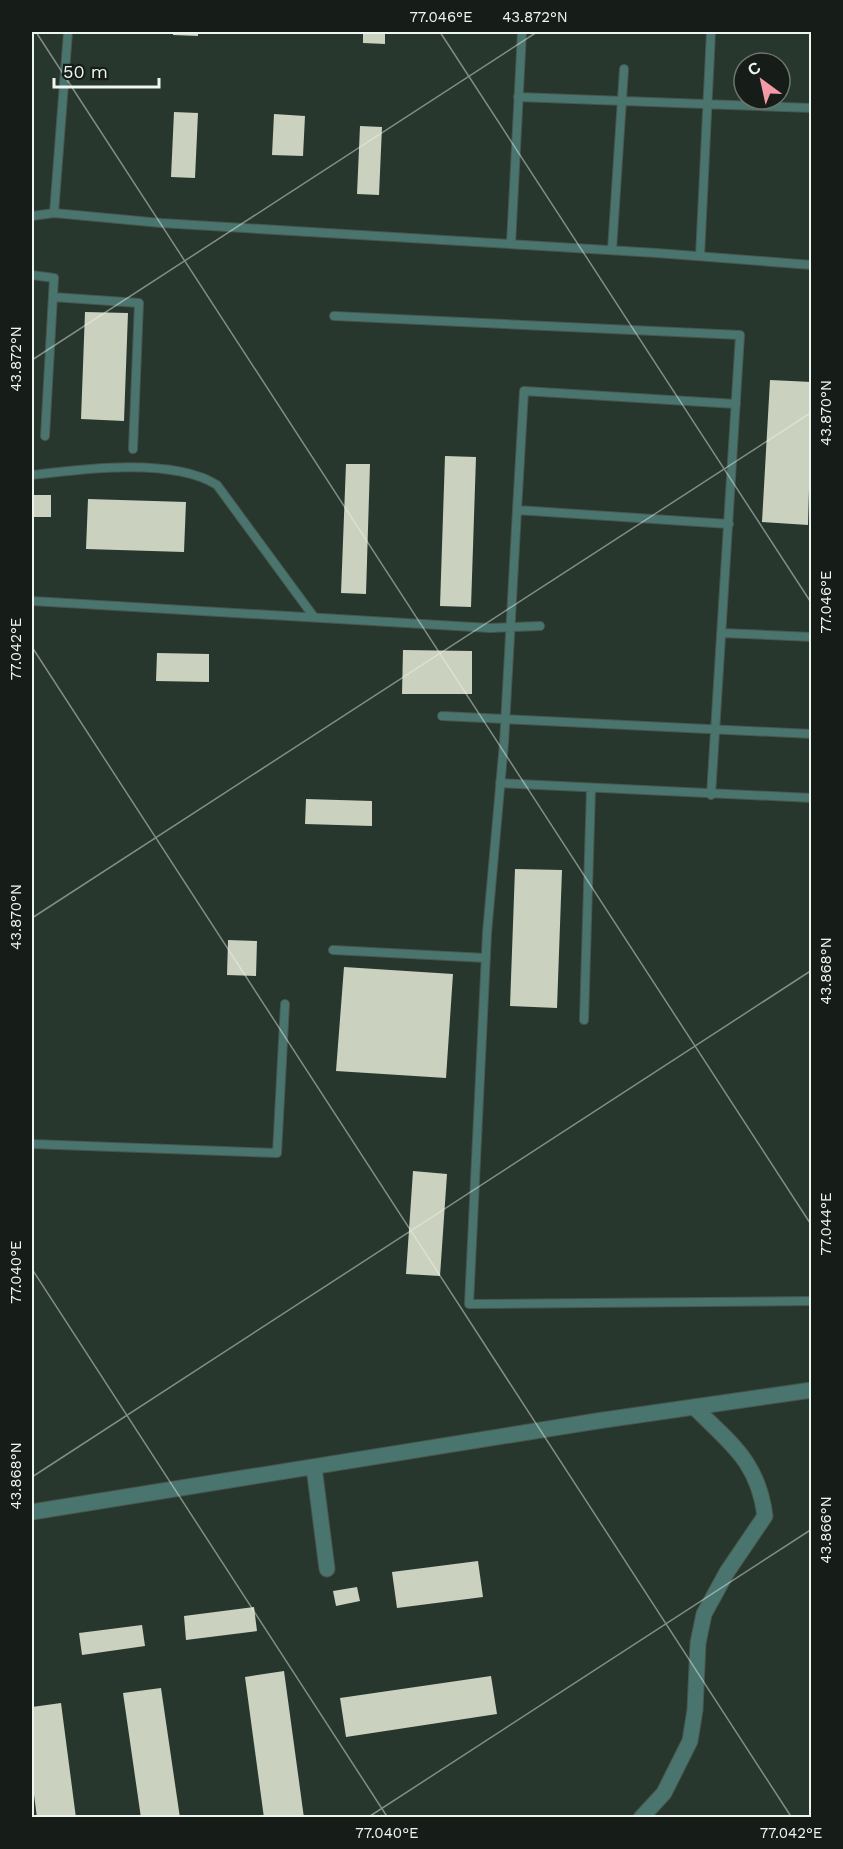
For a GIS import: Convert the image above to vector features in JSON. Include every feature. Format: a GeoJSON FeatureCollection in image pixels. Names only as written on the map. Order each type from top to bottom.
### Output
{"type":"FeatureCollection","features":[{"type":"Feature","properties":{"kind":"street"},"geometry":{"type":"LineString","coordinates":[[32,1512],[812,1390]]}},
{"type":"Feature","properties":{"kind":"street"},"geometry":{"type":"LineString","coordinates":[[641,1818],[664,1793],[690,1741],[695,1710],[698,1643],[704,1614],[726,1572],[765,1516],[763,1500],[750,1464],[694,1407]]}},
{"type":"Feature","properties":{"kind":"street"},"geometry":{"type":"LineString","coordinates":[[314,1467],[327,1569]]}},
{"type":"Feature","properties":{"kind":"lane"},"geometry":{"type":"LineString","coordinates":[[54,213],[68,32]]}},
{"type":"Feature","properties":{"kind":"lane"},"geometry":{"type":"LineString","coordinates":[[511,244],[522,32]]}},
{"type":"Feature","properties":{"kind":"lane"},"geometry":{"type":"LineString","coordinates":[[700,256],[711,32]]}},
{"type":"Feature","properties":{"kind":"lane"},"geometry":{"type":"LineString","coordinates":[[612,250],[624,69]]}},
{"type":"Feature","properties":{"kind":"lane"},"geometry":{"type":"LineString","coordinates":[[518,97],[812,108]]}},
{"type":"Feature","properties":{"kind":"lane"},"geometry":{"type":"LineString","coordinates":[[32,216],[54,213],[161,224],[612,250],[812,265]]}},
{"type":"Feature","properties":{"kind":"lane"},"geometry":{"type":"LineString","coordinates":[[32,275],[54,278],[45,436]]}},
{"type":"Feature","properties":{"kind":"lane"},"geometry":{"type":"LineString","coordinates":[[53,297],[139,303],[133,449]]}},
{"type":"Feature","properties":{"kind":"lane"},"geometry":{"type":"LineString","coordinates":[[334,316],[740,335],[711,795]]}},
{"type":"Feature","properties":{"kind":"lane"},"geometry":{"type":"LineString","coordinates":[[736,404],[524,391],[505,718],[486,958],[469,1304],[812,1301]]}},
{"type":"Feature","properties":{"kind":"lane"},"geometry":{"type":"LineString","coordinates":[[32,475],[90,467],[166,470],[205,478],[217,485],[314,617]]}},
{"type":"Feature","properties":{"kind":"lane"},"geometry":{"type":"LineString","coordinates":[[516,510],[729,524]]}},
{"type":"Feature","properties":{"kind":"lane"},"geometry":{"type":"LineString","coordinates":[[32,601],[490,628],[510,625],[540,626]]}},
{"type":"Feature","properties":{"kind":"lane"},"geometry":{"type":"LineString","coordinates":[[722,633],[812,637]]}},
{"type":"Feature","properties":{"kind":"lane"},"geometry":{"type":"LineString","coordinates":[[441,716],[812,734]]}},
{"type":"Feature","properties":{"kind":"lane"},"geometry":{"type":"LineString","coordinates":[[500,783],[711,795],[812,798]]}},
{"type":"Feature","properties":{"kind":"lane"},"geometry":{"type":"LineString","coordinates":[[584,1020],[591,789]]}},
{"type":"Feature","properties":{"kind":"lane"},"geometry":{"type":"LineString","coordinates":[[333,950],[486,958]]}},
{"type":"Feature","properties":{"kind":"lane"},"geometry":{"type":"LineString","coordinates":[[32,1144],[277,1153],[285,1004]]}},
{"type":"Feature","properties":{"kind":"building"},"geometry":{"type":"Polygon","coordinates":[[[173,32],[198,32],[198,36],[173,35],[173,32]]]}},
{"type":"Feature","properties":{"kind":"building"},"geometry":{"type":"Polygon","coordinates":[[[363,32],[385,32],[385,44],[363,43],[363,32]]]}},
{"type":"Feature","properties":{"kind":"building"},"geometry":{"type":"Polygon","coordinates":[[[174,112],[198,113],[195,178],[171,177],[174,112]]]}},
{"type":"Feature","properties":{"kind":"building"},"geometry":{"type":"Polygon","coordinates":[[[274,114],[305,116],[303,156],[272,155],[274,114]]]}},
{"type":"Feature","properties":{"kind":"building"},"geometry":{"type":"Polygon","coordinates":[[[360,126],[382,127],[379,195],[357,194],[360,126]]]}},
{"type":"Feature","properties":{"kind":"building"},"geometry":{"type":"Polygon","coordinates":[[[85,312],[128,313],[124,421],[81,419],[85,312]]]}},
{"type":"Feature","properties":{"kind":"building"},"geometry":{"type":"Polygon","coordinates":[[[770,380],[812,382],[808,525],[762,522],[770,380]]]}},
{"type":"Feature","properties":{"kind":"building"},"geometry":{"type":"Polygon","coordinates":[[[445,456],[476,457],[471,607],[440,606],[445,456]]]}},
{"type":"Feature","properties":{"kind":"building"},"geometry":{"type":"Polygon","coordinates":[[[346,464],[370,464],[366,594],[341,593],[346,464]]]}},
{"type":"Feature","properties":{"kind":"building"},"geometry":{"type":"Polygon","coordinates":[[[32,495],[51,495],[51,517],[32,517],[32,495]]]}},
{"type":"Feature","properties":{"kind":"building"},"geometry":{"type":"Polygon","coordinates":[[[88,499],[186,502],[184,552],[86,549],[88,499]]]}},
{"type":"Feature","properties":{"kind":"building"},"geometry":{"type":"Polygon","coordinates":[[[403,650],[472,651],[472,694],[402,694],[403,650]]]}},
{"type":"Feature","properties":{"kind":"building"},"geometry":{"type":"Polygon","coordinates":[[[157,653],[209,654],[209,682],[156,681],[157,653]]]}},
{"type":"Feature","properties":{"kind":"building"},"geometry":{"type":"Polygon","coordinates":[[[306,799],[372,801],[372,826],[305,824],[306,799]]]}},
{"type":"Feature","properties":{"kind":"building"},"geometry":{"type":"Polygon","coordinates":[[[515,869],[562,870],[557,1008],[510,1006],[515,869]]]}},
{"type":"Feature","properties":{"kind":"building"},"geometry":{"type":"Polygon","coordinates":[[[228,940],[257,941],[256,976],[227,975],[228,940]]]}},
{"type":"Feature","properties":{"kind":"building"},"geometry":{"type":"Polygon","coordinates":[[[344,967],[453,974],[446,1078],[336,1071],[344,967]]]}},
{"type":"Feature","properties":{"kind":"building"},"geometry":{"type":"Polygon","coordinates":[[[413,1171],[447,1174],[440,1276],[406,1274],[413,1171]]]}},
{"type":"Feature","properties":{"kind":"building"},"geometry":{"type":"Polygon","coordinates":[[[478,1561],[483,1597],[397,1608],[392,1572],[478,1561]]]}},
{"type":"Feature","properties":{"kind":"building"},"geometry":{"type":"Polygon","coordinates":[[[357,1587],[360,1601],[336,1606],[333,1591],[357,1587]]]}},
{"type":"Feature","properties":{"kind":"building"},"geometry":{"type":"Polygon","coordinates":[[[254,1607],[257,1631],[186,1640],[184,1616],[254,1607]]]}},
{"type":"Feature","properties":{"kind":"building"},"geometry":{"type":"Polygon","coordinates":[[[142,1625],[145,1646],[82,1655],[79,1633],[142,1625]]]}},
{"type":"Feature","properties":{"kind":"building"},"geometry":{"type":"Polygon","coordinates":[[[284,1671],[304,1818],[264,1818],[245,1677],[284,1671]]]}},
{"type":"Feature","properties":{"kind":"building"},"geometry":{"type":"Polygon","coordinates":[[[491,1676],[497,1714],[346,1737],[340,1698],[491,1676]]]}},
{"type":"Feature","properties":{"kind":"building"},"geometry":{"type":"Polygon","coordinates":[[[161,1688],[180,1818],[141,1818],[123,1693],[161,1688]]]}},
{"type":"Feature","properties":{"kind":"building"},"geometry":{"type":"Polygon","coordinates":[[[61,1703],[76,1818],[37,1818],[32,1779],[32,1707],[61,1703]]]}}]}
